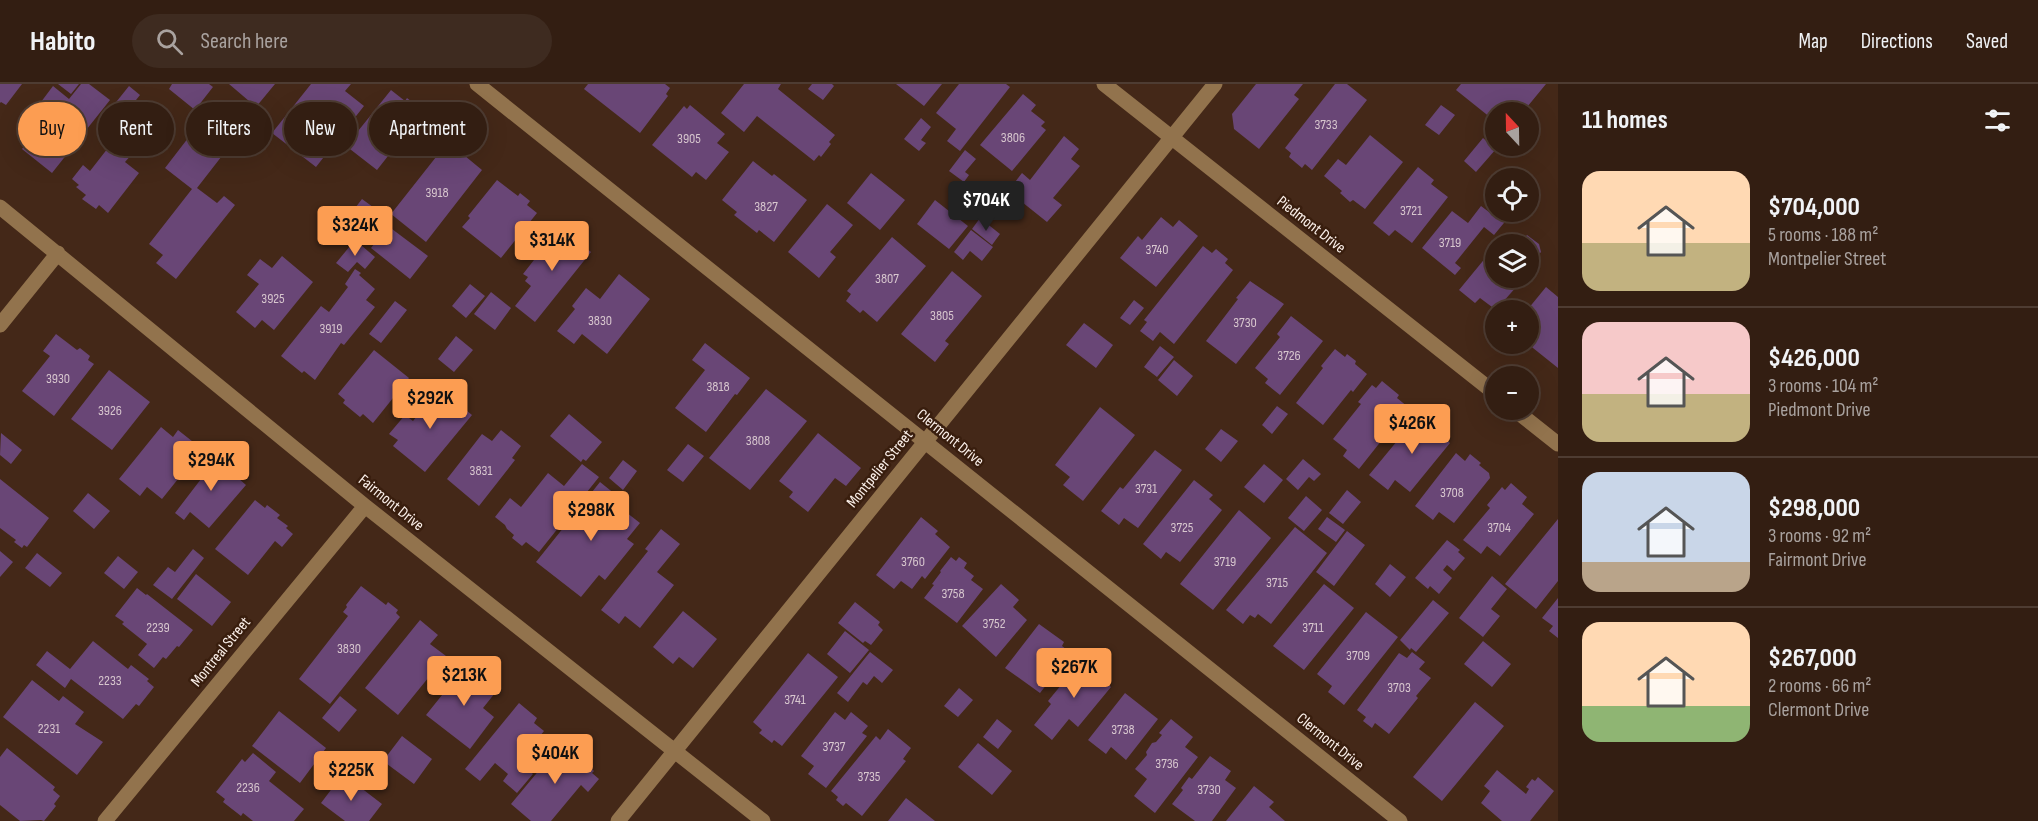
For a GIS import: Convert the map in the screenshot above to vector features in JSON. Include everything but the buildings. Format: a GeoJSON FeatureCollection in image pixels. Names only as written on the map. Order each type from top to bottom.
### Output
{"type":"FeatureCollection","features":[{"type":"Feature","properties":{"kind":"street","name":"Clermont Drive"},"geometry":{"type":"LineString","coordinates":[[477,84],[1400,821]]}},
{"type":"Feature","properties":{"kind":"street","name":"Piedmont Drive"},"geometry":{"type":"LineString","coordinates":[[1104,84],[1485,385]]}},
{"type":"Feature","properties":{"kind":"street","name":"Montpelier Street"},"geometry":{"type":"LineString","coordinates":[[618,821],[1215,84]]}},
{"type":"Feature","properties":{"kind":"street","name":"Fairmont Drive"},"geometry":{"type":"LineString","coordinates":[[0,207],[365,506],[763,821]]}},
{"type":"Feature","properties":{"kind":"street"},"geometry":{"type":"LineString","coordinates":[[0,325],[57,253]]}},
{"type":"Feature","properties":{"kind":"street"},"geometry":{"type":"LineString","coordinates":[[1528,420],[1558,444]]}},
{"type":"Feature","properties":{"kind":"street","name":"Montreal Street"},"geometry":{"type":"LineString","coordinates":[[105,821],[365,506]]}}]}
